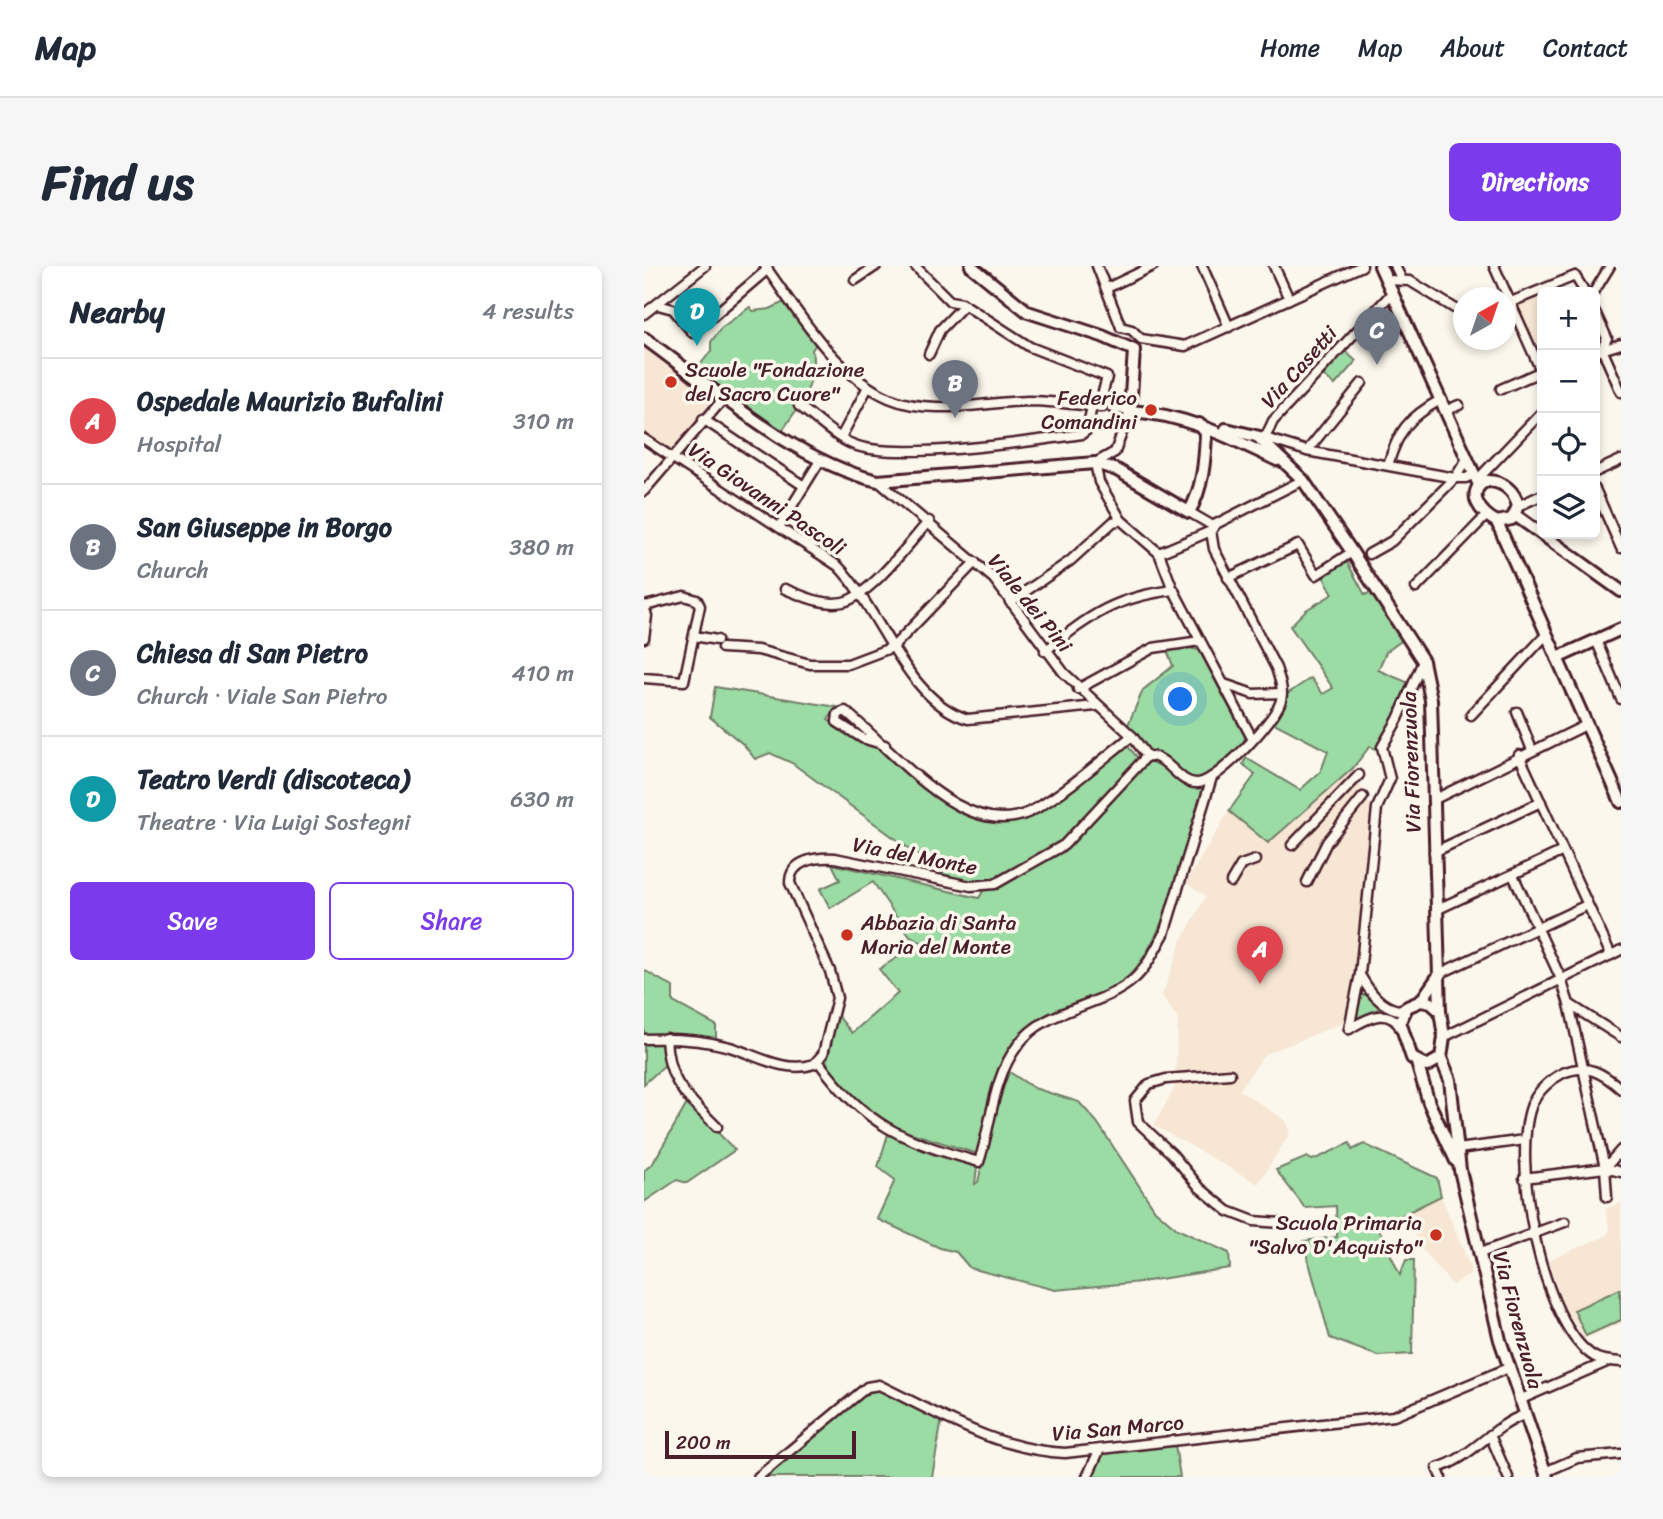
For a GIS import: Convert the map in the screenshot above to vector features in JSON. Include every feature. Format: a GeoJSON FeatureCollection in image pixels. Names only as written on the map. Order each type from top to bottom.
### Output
{"type":"FeatureCollection","features":[{"type":"Feature","properties":{"kind":"street"},"geometry":{"type":"LineString","coordinates":[[645,312],[658,305],[705,266]]}},
{"type":"Feature","properties":{"kind":"street"},"geometry":{"type":"LineString","coordinates":[[855,280],[877,266]]}},
{"type":"Feature","properties":{"kind":"street"},"geometry":{"type":"LineString","coordinates":[[799,406],[841,438],[852,444],[879,450],[1021,444],[1082,434],[1087,430],[1102,407],[1107,377],[1030,347],[964,305],[950,301],[915,266]]}},
{"type":"Feature","properties":{"kind":"street"},"geometry":{"type":"LineString","coordinates":[[971,266],[1028,312],[1112,340],[1134,351]]}},
{"type":"Feature","properties":{"kind":"street"},"geometry":{"type":"LineString","coordinates":[[1097,266],[1121,327]]}},
{"type":"Feature","properties":{"kind":"street"},"geometry":{"type":"LineString","coordinates":[[1107,288],[1153,266]]}},
{"type":"Feature","properties":{"kind":"street"},"geometry":{"type":"LineString","coordinates":[[1202,266],[1229,327]]}},
{"type":"Feature","properties":{"kind":"street"},"geometry":{"type":"LineString","coordinates":[[1274,266],[1289,299]]}},
{"type":"Feature","properties":{"kind":"street"},"geometry":{"type":"LineString","coordinates":[[1112,340],[1114,331],[1121,327],[1132,330],[1141,339],[1185,346],[1362,266]]}},
{"type":"Feature","properties":{"kind":"street"},"geometry":{"type":"LineString","coordinates":[[1380,266],[1477,480],[1476,502],[1486,516],[1497,522],[1507,521],[1517,510],[1537,498]]}},
{"type":"Feature","properties":{"kind":"street"},"geometry":{"type":"LineString","coordinates":[[1395,266],[1402,280]]}},
{"type":"Feature","properties":{"kind":"street"},"geometry":{"type":"LineString","coordinates":[[1494,266],[1504,287]]}},
{"type":"Feature","properties":{"kind":"street"},"geometry":{"type":"LineString","coordinates":[[1597,287],[1610,266]]}},
{"type":"Feature","properties":{"kind":"street"},"geometry":{"type":"LineString","coordinates":[[658,305],[673,309],[693,333],[767,268],[826,346],[868,387],[890,399],[913,405],[1028,401],[1163,414],[1307,451],[1455,478],[1493,481],[1514,494],[1517,510],[1621,591]]}},
{"type":"Feature","properties":{"kind":"street"},"geometry":{"type":"LineString","coordinates":[[1548,287],[1575,276],[1581,287]]}},
{"type":"Feature","properties":{"kind":"street"},"geometry":{"type":"LineString","coordinates":[[1387,280],[1410,281],[1453,307]]}},
{"type":"Feature","properties":{"kind":"street"},"geometry":{"type":"LineString","coordinates":[[1516,300],[1537,291]]}},
{"type":"Feature","properties":{"kind":"street","name":"Via Casetti"},"geometry":{"type":"LineString","coordinates":[[1264,441],[1272,421],[1392,292]]}},
{"type":"Feature","properties":{"kind":"street"},"geometry":{"type":"LineString","coordinates":[[929,354],[940,330],[964,305]]}},
{"type":"Feature","properties":{"kind":"street"},"geometry":{"type":"LineString","coordinates":[[1517,318],[1537,361]]}},
{"type":"Feature","properties":{"kind":"street"},"geometry":{"type":"LineString","coordinates":[[1600,323],[1607,338],[1600,347]]}},
{"type":"Feature","properties":{"kind":"street"},"geometry":{"type":"LineString","coordinates":[[644,338],[781,436],[853,475],[878,481],[1095,463],[1117,470],[1212,528],[1214,550],[1276,668],[1282,693],[1278,708],[1236,760],[1200,783],[1191,783],[1157,757],[1147,756]]}},
{"type":"Feature","properties":{"kind":"street"},"geometry":{"type":"LineString","coordinates":[[1117,470],[1114,464],[1115,452],[1130,411],[1134,351],[1141,339]]}},
{"type":"Feature","properties":{"kind":"street"},"geometry":{"type":"LineString","coordinates":[[1600,349],[1620,342]]}},
{"type":"Feature","properties":{"kind":"street"},"geometry":{"type":"LineString","coordinates":[[1600,354],[1621,391]]}},
{"type":"Feature","properties":{"kind":"street"},"geometry":{"type":"LineString","coordinates":[[1501,389],[1537,374]]}},
{"type":"Feature","properties":{"kind":"street"},"geometry":{"type":"LineString","coordinates":[[1307,451],[1362,383]]}},
{"type":"Feature","properties":{"kind":"street"},"geometry":{"type":"LineString","coordinates":[[841,438],[868,387]]}},
{"type":"Feature","properties":{"kind":"street"},"geometry":{"type":"LineString","coordinates":[[644,491],[703,419],[725,397]]}},
{"type":"Feature","properties":{"kind":"street"},"geometry":{"type":"LineString","coordinates":[[1388,465],[1396,437],[1421,411],[1459,405]]}},
{"type":"Feature","properties":{"kind":"street"},"geometry":{"type":"LineString","coordinates":[[1477,480],[1541,413]]}},
{"type":"Feature","properties":{"kind":"street"},"geometry":{"type":"LineString","coordinates":[[703,419],[804,486]]}},
{"type":"Feature","properties":{"kind":"street"},"geometry":{"type":"LineString","coordinates":[[1189,512],[1199,492],[1205,444],[1206,433],[1199,424]]}},
{"type":"Feature","properties":{"kind":"street","name":"Via Fiorenzuola"},"geometry":{"type":"LineString","coordinates":[[1199,424],[1289,466]]}},
{"type":"Feature","properties":{"kind":"street"},"geometry":{"type":"LineString","coordinates":[[1205,444],[1220,432]]}},
{"type":"Feature","properties":{"kind":"street","name":"Via Giovanni Pascoli"},"geometry":{"type":"LineString","coordinates":[[644,439],[838,566],[862,593],[893,646],[932,699],[961,717],[968,719],[1096,705]]}},
{"type":"Feature","properties":{"kind":"street"},"geometry":{"type":"LineString","coordinates":[[1254,449],[1264,441]]}},
{"type":"Feature","properties":{"kind":"street","name":"Via Fiorenzuola"},"geometry":{"type":"LineString","coordinates":[[1264,441],[1303,480],[1423,661],[1431,700],[1440,1011]]}},
{"type":"Feature","properties":{"kind":"street"},"geometry":{"type":"LineString","coordinates":[[1095,463],[1115,452]]}},
{"type":"Feature","properties":{"kind":"street"},"geometry":{"type":"LineString","coordinates":[[1369,554],[1392,541],[1455,478],[1467,458]]}},
{"type":"Feature","properties":{"kind":"street"},"geometry":{"type":"LineString","coordinates":[[779,527],[821,459]]}},
{"type":"Feature","properties":{"kind":"street"},"geometry":{"type":"LineString","coordinates":[[1600,470],[1621,460]]}},
{"type":"Feature","properties":{"kind":"street"},"geometry":{"type":"LineString","coordinates":[[1095,463],[1099,482],[1121,520],[1159,553],[1174,590],[1252,738]]}},
{"type":"Feature","properties":{"kind":"street"},"geometry":{"type":"LineString","coordinates":[[1159,553],[1303,480]]}},
{"type":"Feature","properties":{"kind":"street","name":"Viale dei Pini"},"geometry":{"type":"LineString","coordinates":[[878,481],[929,521],[994,579],[1045,651],[1078,688],[1132,736],[1147,756]]}},
{"type":"Feature","properties":{"kind":"street"},"geometry":{"type":"LineString","coordinates":[[1600,500],[1621,548]]}},
{"type":"Feature","properties":{"kind":"street"},"geometry":{"type":"LineString","coordinates":[[1416,588],[1486,516]]}},
{"type":"Feature","properties":{"kind":"street"},"geometry":{"type":"LineString","coordinates":[[1010,602],[1070,561],[1113,522],[1121,520]]}},
{"type":"Feature","properties":{"kind":"street"},"geometry":{"type":"LineString","coordinates":[[785,589],[816,601],[843,602],[862,593],[929,521]]}},
{"type":"Feature","properties":{"kind":"street"},"geometry":{"type":"LineString","coordinates":[[1497,522],[1545,636],[1621,802]]}},
{"type":"Feature","properties":{"kind":"street"},"geometry":{"type":"LineString","coordinates":[[1228,578],[1298,545],[1315,575],[1352,552]]}},
{"type":"Feature","properties":{"kind":"street"},"geometry":{"type":"LineString","coordinates":[[694,636],[810,664],[848,664],[893,646],[975,562]]}},
{"type":"Feature","properties":{"kind":"street"},"geometry":{"type":"LineString","coordinates":[[1045,651],[1101,610],[1122,600],[1174,590]]}},
{"type":"Feature","properties":{"kind":"street"},"geometry":{"type":"LineString","coordinates":[[644,638],[644,606],[684,596],[697,600],[700,606],[684,681],[644,678]]}},
{"type":"Feature","properties":{"kind":"street"},"geometry":{"type":"LineString","coordinates":[[1557,658],[1621,629]]}},
{"type":"Feature","properties":{"kind":"street"},"geometry":{"type":"LineString","coordinates":[[1471,715],[1545,636]]}},
{"type":"Feature","properties":{"kind":"street"},"geometry":{"type":"LineString","coordinates":[[1596,640],[1621,699]]}},
{"type":"Feature","properties":{"kind":"street"},"geometry":{"type":"LineString","coordinates":[[1078,688],[1153,648],[1200,641]]}},
{"type":"Feature","properties":{"kind":"street"},"geometry":{"type":"LineString","coordinates":[[1423,661],[1398,719],[1381,747],[1390,779],[1385,797],[1377,808],[1360,974],[1349,1029],[1370,1017],[1403,1009],[1421,1000],[1441,973],[1587,905]]}},
{"type":"Feature","properties":{"kind":"street"},"geometry":{"type":"LineString","coordinates":[[1224,684],[1253,694],[1282,693]]}},
{"type":"Feature","properties":{"kind":"street"},"geometry":{"type":"LineString","coordinates":[[885,745],[848,730],[837,722],[838,714],[845,711],[962,810],[1006,820],[1036,809],[1132,736]]}},
{"type":"Feature","properties":{"kind":"street"},"geometry":{"type":"LineString","coordinates":[[1517,712],[1532,750]]}},
{"type":"Feature","properties":{"kind":"street"},"geometry":{"type":"LineString","coordinates":[[1433,800],[1519,755],[1586,725]]}},
{"type":"Feature","properties":{"kind":"street"},"geometry":{"type":"LineString","coordinates":[[1519,755],[1611,955]]}},
{"type":"Feature","properties":{"kind":"street","name":"Via del Monte"},"geometry":{"type":"LineString","coordinates":[[818,1061],[836,998],[830,971],[790,883],[795,869],[806,861],[825,858],[971,886],[995,884],[1028,868],[1064,845],[1147,756]]}},
{"type":"Feature","properties":{"kind":"street"},"geometry":{"type":"LineString","coordinates":[[1292,845],[1359,775]]}},
{"type":"Feature","properties":{"kind":"street"},"geometry":{"type":"LineString","coordinates":[[644,1039],[680,1037],[730,1047],[775,1063],[795,1066],[809,1066],[818,1061],[844,1096],[888,1130],[934,1149],[979,1162],[995,1094],[1016,1046],[1042,1023],[1100,1000],[1133,979],[1156,950],[1164,934],[1212,777]]}},
{"type":"Feature","properties":{"kind":"street"},"geometry":{"type":"LineString","coordinates":[[1307,883],[1327,842],[1363,797]]}},
{"type":"Feature","properties":{"kind":"street"},"geometry":{"type":"LineString","coordinates":[[1434,852],[1541,802]]}},
{"type":"Feature","properties":{"kind":"street"},"geometry":{"type":"LineString","coordinates":[[1438,909],[1563,851]]}},
{"type":"Feature","properties":{"kind":"street"},"geometry":{"type":"LineString","coordinates":[[1231,882],[1241,865],[1255,860]]}},
{"type":"Feature","properties":{"kind":"street"},"geometry":{"type":"LineString","coordinates":[[1513,876],[1561,979],[1569,1004],[1605,1167],[1607,1197]]}},
{"type":"Feature","properties":{"kind":"street"},"geometry":{"type":"LineString","coordinates":[[1444,1037],[1621,950]]}},
{"type":"Feature","properties":{"kind":"street"},"geometry":{"type":"LineString","coordinates":[[1360,974],[1372,995],[1397,1020],[1417,1063],[1432,1065],[1441,1058],[1444,1037],[1440,1011],[1431,1003],[1421,1000]]}},
{"type":"Feature","properties":{"kind":"street"},"geometry":{"type":"LineString","coordinates":[[1356,997],[1365,993],[1372,995]]}},
{"type":"Feature","properties":{"kind":"street"},"geometry":{"type":"LineString","coordinates":[[1569,1004],[1621,1037]]}},
{"type":"Feature","properties":{"kind":"street"},"geometry":{"type":"LineString","coordinates":[[1402,1031],[1400,1022],[1403,1009]]}},
{"type":"Feature","properties":{"kind":"street"},"geometry":{"type":"LineString","coordinates":[[666,1038],[667,1057],[674,1081],[717,1127]]}},
{"type":"Feature","properties":{"kind":"street","name":"Via Fiorenzuola"},"geometry":{"type":"LineString","coordinates":[[1441,1058],[1450,1080],[1460,1170],[1508,1368],[1546,1474]]}},
{"type":"Feature","properties":{"kind":"street","name":"Via Fiorenzuola"},"geometry":{"type":"LineString","coordinates":[[1417,1063],[1429,1103],[1460,1170]]}},
{"type":"Feature","properties":{"kind":"street"},"geometry":{"type":"LineString","coordinates":[[1620,1086],[1585,1070],[1561,1075],[1542,1088],[1532,1104],[1525,1140],[1524,1178],[1534,1233],[1546,1276],[1563,1317],[1587,1351],[1596,1358],[1621,1362]]}},
{"type":"Feature","properties":{"kind":"street"},"geometry":{"type":"LineString","coordinates":[[1230,1074],[1166,1079],[1149,1084],[1135,1101],[1138,1122],[1172,1154],[1200,1188],[1228,1211],[1254,1221],[1281,1223]]}},
{"type":"Feature","properties":{"kind":"street"},"geometry":{"type":"LineString","coordinates":[[1458,1149],[1525,1140]]}},
{"type":"Feature","properties":{"kind":"street"},"geometry":{"type":"LineString","coordinates":[[1605,1167],[1621,1150]]}},
{"type":"Feature","properties":{"kind":"street"},"geometry":{"type":"LineString","coordinates":[[1524,1178],[1605,1167],[1621,1172]]}},
{"type":"Feature","properties":{"kind":"street"},"geometry":{"type":"LineString","coordinates":[[1480,1253],[1565,1222]]}},
{"type":"Feature","properties":{"kind":"street"},"geometry":{"type":"LineString","coordinates":[[1519,1400],[1609,1361]]}},
{"type":"Feature","properties":{"kind":"street","name":"Via San Marco"},"geometry":{"type":"LineString","coordinates":[[760,1474],[867,1387],[879,1385],[992,1439],[1017,1447],[1040,1452],[1099,1451],[1394,1416],[1508,1368]]}},
{"type":"Feature","properties":{"kind":"street"},"geometry":{"type":"LineString","coordinates":[[1439,1473],[1490,1435],[1524,1415]]}},
{"type":"Feature","properties":{"kind":"street"},"geometry":{"type":"LineString","coordinates":[[1490,1435],[1508,1477]]}},
{"type":"Feature","properties":{"kind":"street"},"geometry":{"type":"LineString","coordinates":[[1087,1477],[1099,1451]]}},
{"type":"Feature","properties":{"kind":"street"},"geometry":{"type":"LineString","coordinates":[[1546,1474],[1577,1458],[1621,1454]]}},
{"type":"Feature","properties":{"kind":"shaded area"},"geometry":{"type":"Polygon","coordinates":[[[1537,296],[1537,348],[1516,302],[1537,296]]]}},
{"type":"Feature","properties":{"kind":"shaded area","name":"Scuole \"Fondazione del Sacro Cuore\""},"geometry":{"type":"Polygon","coordinates":[[[644,341],[719,397],[673,451],[644,433],[644,341]]]}},
{"type":"Feature","properties":{"kind":"shaded area"},"geometry":{"type":"Polygon","coordinates":[[[1353,768],[1374,815],[1357,972],[1343,1023],[1265,1054],[1239,1090],[1286,1121],[1290,1133],[1258,1184],[1154,1125],[1175,1087],[1178,1019],[1162,996],[1182,940],[1206,896],[1186,883],[1229,811],[1268,843],[1353,768]]]}},
{"type":"Feature","properties":{"kind":"shaded area","name":"Scuola Primaria \"Salvo D'Acquisto\""},"geometry":{"type":"Polygon","coordinates":[[[1441,1196],[1470,1267],[1470,1274],[1452,1285],[1419,1245],[1408,1213],[1441,1196]]]}},
{"type":"Feature","properties":{"kind":"shaded area"},"geometry":{"type":"Polygon","coordinates":[[[1621,1203],[1621,1323],[1584,1339],[1562,1302],[1548,1260],[1608,1235],[1610,1230],[1605,1209],[1621,1203]]]}},
{"type":"Feature","properties":{"kind":"green space"},"geometry":{"type":"Polygon","coordinates":[[[784,302],[816,344],[812,350],[810,384],[782,431],[696,370],[711,351],[711,342],[721,328],[750,307],[753,311],[770,309],[784,302]]]}},
{"type":"Feature","properties":{"kind":"green space"},"geometry":{"type":"Polygon","coordinates":[[[1344,350],[1356,361],[1335,385],[1323,375],[1344,350]]]}},
{"type":"Feature","properties":{"kind":"green space"},"geometry":{"type":"Polygon","coordinates":[[[1347,562],[1365,595],[1371,592],[1404,639],[1386,652],[1378,670],[1409,683],[1390,726],[1375,749],[1370,746],[1353,768],[1268,843],[1229,811],[1255,775],[1243,764],[1246,758],[1300,790],[1321,771],[1328,751],[1272,722],[1286,704],[1287,694],[1311,678],[1323,694],[1333,688],[1290,626],[1306,610],[1333,594],[1323,576],[1347,562]]]}},
{"type":"Feature","properties":{"kind":"green space"},"geometry":{"type":"Polygon","coordinates":[[[1183,647],[1199,650],[1245,737],[1241,748],[1206,776],[1208,783],[1185,859],[1152,943],[1138,965],[1124,980],[1098,996],[1055,1014],[1017,1041],[978,1154],[889,1126],[849,1093],[828,1066],[826,1058],[838,1016],[852,1033],[898,993],[879,969],[909,950],[923,955],[927,945],[910,937],[873,882],[830,908],[820,889],[840,880],[832,864],[979,898],[983,891],[980,883],[945,875],[792,763],[770,753],[755,759],[744,745],[710,717],[715,687],[837,707],[828,720],[894,758],[959,812],[981,820],[1004,821],[1026,815],[1048,804],[1126,744],[1143,764],[1153,761],[1127,727],[1143,690],[1173,666],[1167,650],[1183,647]]]}},
{"type":"Feature","properties":{"kind":"green space"},"geometry":{"type":"Polygon","coordinates":[[[644,970],[673,987],[673,1002],[716,1025],[716,1040],[644,1036],[644,970]]]}},
{"type":"Feature","properties":{"kind":"green space"},"geometry":{"type":"Polygon","coordinates":[[[1361,995],[1367,995],[1380,1008],[1356,1020],[1361,995]]]}},
{"type":"Feature","properties":{"kind":"green space"},"geometry":{"type":"Polygon","coordinates":[[[661,1042],[666,1064],[644,1084],[644,1044],[661,1042]]]}},
{"type":"Feature","properties":{"kind":"green space"},"geometry":{"type":"Polygon","coordinates":[[[1008,1071],[1034,1088],[1079,1102],[1097,1122],[1155,1210],[1177,1229],[1229,1253],[1230,1268],[1141,1282],[1055,1290],[970,1268],[956,1252],[940,1248],[877,1219],[895,1180],[878,1167],[888,1134],[932,1154],[977,1166],[975,1184],[978,1182],[998,1095],[1008,1071]]]}},
{"type":"Feature","properties":{"kind":"green space"},"geometry":{"type":"Polygon","coordinates":[[[688,1102],[735,1150],[687,1183],[677,1180],[644,1202],[644,1171],[653,1163],[688,1102]]]}},
{"type":"Feature","properties":{"kind":"green space"},"geometry":{"type":"Polygon","coordinates":[[[1350,1143],[1352,1150],[1364,1144],[1437,1178],[1441,1196],[1378,1227],[1400,1275],[1406,1260],[1414,1260],[1412,1354],[1378,1356],[1330,1338],[1303,1241],[1337,1237],[1336,1206],[1305,1208],[1276,1170],[1307,1157],[1312,1160],[1350,1143]]]}},
{"type":"Feature","properties":{"kind":"green space"},"geometry":{"type":"Polygon","coordinates":[[[1620,1289],[1621,1320],[1586,1336],[1574,1310],[1620,1289]]]}},
{"type":"Feature","properties":{"kind":"green space"},"geometry":{"type":"Polygon","coordinates":[[[879,1389],[942,1419],[932,1477],[765,1477],[868,1391],[879,1389]]]}},
{"type":"Feature","properties":{"kind":"green space"},"geometry":{"type":"Polygon","coordinates":[[[1175,1445],[1180,1477],[1092,1477],[1103,1454],[1175,1445]]]}},
{"type":"Feature","properties":{"kind":"place","name":"Teatro Verdi (discoteca)"},"geometry":{"type":"Point","coordinates":[697,346]}},
{"type":"Feature","properties":{"kind":"place","name":"Chiesa di San Pietro"},"geometry":{"type":"Point","coordinates":[1377,365]}},
{"type":"Feature","properties":{"kind":"place","name":"Scuole \"Fondazione del Sacro Cuore\""},"geometry":{"type":"Point","coordinates":[671,382]}},
{"type":"Feature","properties":{"kind":"place","name":"Federico Comandini"},"geometry":{"type":"Point","coordinates":[1151,410]}},
{"type":"Feature","properties":{"kind":"place","name":"San Giuseppe in Borgo"},"geometry":{"type":"Point","coordinates":[955,418]}},
{"type":"Feature","properties":{"kind":"place","name":"Abbazia di Santa Maria del Monte"},"geometry":{"type":"Point","coordinates":[847,935]}},
{"type":"Feature","properties":{"kind":"place","name":"Ospedale Maurizio Bufalini"},"geometry":{"type":"Point","coordinates":[1260,984]}},
{"type":"Feature","properties":{"kind":"place","name":"Scuola Primaria \"Salvo D'Acquisto\""},"geometry":{"type":"Point","coordinates":[1436,1235]}}]}
